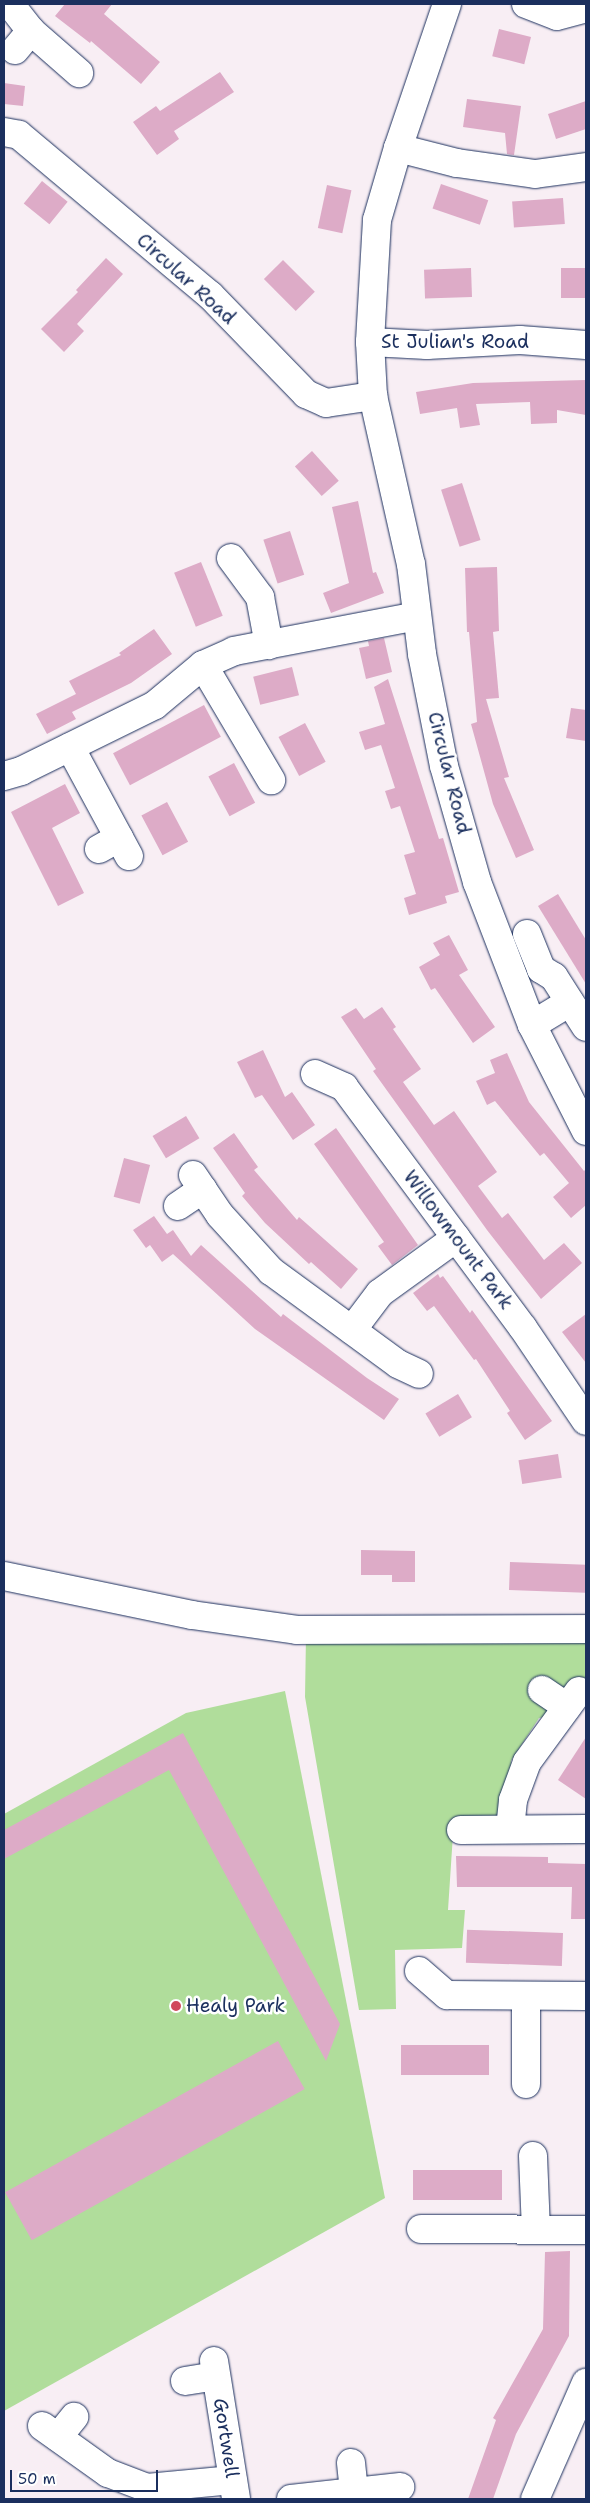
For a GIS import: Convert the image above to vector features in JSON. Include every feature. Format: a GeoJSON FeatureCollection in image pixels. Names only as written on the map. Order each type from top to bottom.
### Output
{"type":"FeatureCollection","features":[{"type":"Feature","properties":{"kind":"street"},"geometry":{"type":"LineString","coordinates":[[10,4],[23,40],[78,73]]}},
{"type":"Feature","properties":{"kind":"street","name":"St Julian's Road"},"geometry":{"type":"LineString","coordinates":[[447,4],[398,148],[377,220],[370,342],[427,345],[520,340],[586,345]]}},
{"type":"Feature","properties":{"kind":"street"},"geometry":{"type":"LineString","coordinates":[[526,4],[557,16],[586,8]]}},
{"type":"Feature","properties":{"kind":"street","name":"Circular Road"},"geometry":{"type":"LineString","coordinates":[[4,132],[19,135],[210,295],[306,394],[326,403],[372,396]]}},
{"type":"Feature","properties":{"kind":"street"},"geometry":{"type":"LineString","coordinates":[[398,148],[457,163],[535,174],[586,167]]}},
{"type":"Feature","properties":{"kind":"street","name":"Circular Road"},"geometry":{"type":"LineString","coordinates":[[370,342],[372,396],[411,564],[422,654],[444,766],[477,882],[532,1025],[586,1131]]}},
{"type":"Feature","properties":{"kind":"street"},"geometry":{"type":"LineString","coordinates":[[231,558],[260,597],[270,644]]}},
{"type":"Feature","properties":{"kind":"street"},"geometry":{"type":"LineString","coordinates":[[4,776],[21,771],[155,705],[203,665],[234,651],[417,616]]}},
{"type":"Feature","properties":{"kind":"street"},"geometry":{"type":"LineString","coordinates":[[203,665],[272,780]]}},
{"type":"Feature","properties":{"kind":"street"},"geometry":{"type":"LineString","coordinates":[[70,747],[116,848]]}},
{"type":"Feature","properties":{"kind":"street"},"geometry":{"type":"LineString","coordinates":[[526,934],[541,969],[554,977],[586,1027]]}},
{"type":"Feature","properties":{"kind":"street"},"geometry":{"type":"LineString","coordinates":[[532,1025],[570,1002]]}},
{"type":"Feature","properties":{"kind":"street","name":"Willowmount Park"},"geometry":{"type":"LineString","coordinates":[[315,1074],[344,1087],[523,1328],[586,1421]]}},
{"type":"Feature","properties":{"kind":"street"},"geometry":{"type":"LineString","coordinates":[[178,1206],[198,1182],[220,1215],[271,1271],[398,1364],[419,1374]]}},
{"type":"Feature","properties":{"kind":"street"},"geometry":{"type":"LineString","coordinates":[[352,1330],[380,1293],[456,1238]]}},
{"type":"Feature","properties":{"kind":"street"},"geometry":{"type":"LineString","coordinates":[[4,1576],[192,1615],[297,1630],[586,1629]]}},
{"type":"Feature","properties":{"kind":"street"},"geometry":{"type":"LineString","coordinates":[[510,1829],[513,1800],[527,1762],[573,1699],[542,1690]]}},
{"type":"Feature","properties":{"kind":"street"},"geometry":{"type":"LineString","coordinates":[[461,1830],[586,1829]]}},
{"type":"Feature","properties":{"kind":"street"},"geometry":{"type":"LineString","coordinates":[[419,1971],[447,1995],[586,1996]]}},
{"type":"Feature","properties":{"kind":"street"},"geometry":{"type":"LineString","coordinates":[[526,1996],[526,2084]]}},
{"type":"Feature","properties":{"kind":"street"},"geometry":{"type":"LineString","coordinates":[[533,2156],[536,2230]]}},
{"type":"Feature","properties":{"kind":"street"},"geometry":{"type":"LineString","coordinates":[[421,2229],[586,2230]]}},
{"type":"Feature","properties":{"kind":"street","name":"Gortwell"},"geometry":{"type":"LineString","coordinates":[[185,2381],[215,2368],[235,2490]]}},
{"type":"Feature","properties":{"kind":"street"},"geometry":{"type":"LineString","coordinates":[[535,2499],[573,2437],[586,2383]]}},
{"type":"Feature","properties":{"kind":"street"},"geometry":{"type":"LineString","coordinates":[[58,2427],[108,2473],[147,2488],[235,2490]]}},
{"type":"Feature","properties":{"kind":"street"},"geometry":{"type":"LineString","coordinates":[[350,2463],[354,2492]]}},
{"type":"Feature","properties":{"kind":"street"},"geometry":{"type":"LineString","coordinates":[[291,2499],[400,2487]]}},
{"type":"Feature","properties":{"kind":"green space"},"geometry":{"type":"Polygon","coordinates":[[[306,1635],[586,1637],[586,1682],[565,1693],[539,1676],[530,1690],[543,1698],[549,1713],[545,1717],[539,1718],[511,1761],[513,1771],[502,1813],[493,1818],[454,1819],[448,1910],[465,1910],[462,1948],[395,1950],[396,2009],[359,2010],[305,1697],[306,1635]]]}},
{"type":"Feature","properties":{"kind":"green space","name":"Healy Park"},"geometry":{"type":"Polygon","coordinates":[[[285,1691],[385,2198],[4,2411],[4,1814],[186,1713],[285,1691]]]}},
{"type":"Feature","properties":{"kind":"building"},"geometry":{"type":"Polygon","coordinates":[[[65,4],[112,4],[104,14],[160,62],[141,84],[91,41],[90,43],[55,16],[65,4]]]}},
{"type":"Feature","properties":{"kind":"building"},"geometry":{"type":"Polygon","coordinates":[[[499,29],[531,37],[524,64],[492,56],[499,29]]]}},
{"type":"Feature","properties":{"kind":"building"},"geometry":{"type":"Polygon","coordinates":[[[220,72],[234,92],[174,131],[179,139],[157,155],[133,122],[156,106],[160,111],[220,72]]]}},
{"type":"Feature","properties":{"kind":"building"},"geometry":{"type":"Polygon","coordinates":[[[4,83],[25,86],[23,106],[4,104],[4,83]]]}},
{"type":"Feature","properties":{"kind":"building"},"geometry":{"type":"Polygon","coordinates":[[[467,99],[521,106],[514,155],[507,154],[505,133],[463,127],[467,99]]]}},
{"type":"Feature","properties":{"kind":"building"},"geometry":{"type":"Polygon","coordinates":[[[586,101],[586,129],[556,139],[548,114],[586,101]]]}},
{"type":"Feature","properties":{"kind":"building"},"geometry":{"type":"Polygon","coordinates":[[[42,181],[68,202],[49,224],[24,204],[42,181]]]}},
{"type":"Feature","properties":{"kind":"building"},"geometry":{"type":"Polygon","coordinates":[[[441,184],[488,200],[480,225],[433,209],[441,184]]]}},
{"type":"Feature","properties":{"kind":"building"},"geometry":{"type":"Polygon","coordinates":[[[327,185],[351,190],[342,233],[318,228],[327,185]]]}},
{"type":"Feature","properties":{"kind":"building"},"geometry":{"type":"Polygon","coordinates":[[[563,198],[565,224],[514,227],[512,202],[563,198]]]}},
{"type":"Feature","properties":{"kind":"building"},"geometry":{"type":"Polygon","coordinates":[[[106,258],[123,274],[77,324],[84,331],[64,352],[41,329],[78,292],[76,290],[106,258]]]}},
{"type":"Feature","properties":{"kind":"building"},"geometry":{"type":"Polygon","coordinates":[[[283,260],[315,292],[296,311],[264,279],[283,260]]]}},
{"type":"Feature","properties":{"kind":"building"},"geometry":{"type":"Polygon","coordinates":[[[471,268],[472,297],[425,299],[424,270],[471,268]]]}},
{"type":"Feature","properties":{"kind":"building"},"geometry":{"type":"Polygon","coordinates":[[[561,268],[586,268],[586,298],[561,298],[561,268]]]}},
{"type":"Feature","properties":{"kind":"building"},"geometry":{"type":"Polygon","coordinates":[[[586,380],[586,415],[557,410],[557,423],[531,424],[530,402],[476,404],[480,425],[460,428],[457,408],[420,414],[416,392],[473,383],[586,380]]]}},
{"type":"Feature","properties":{"kind":"building"},"geometry":{"type":"Polygon","coordinates":[[[312,451],[339,481],[322,496],[295,466],[312,451]]]}},
{"type":"Feature","properties":{"kind":"building"},"geometry":{"type":"Polygon","coordinates":[[[462,483],[481,540],[460,547],[441,490],[462,483]]]}},
{"type":"Feature","properties":{"kind":"building"},"geometry":{"type":"Polygon","coordinates":[[[358,501],[373,573],[376,572],[384,593],[331,613],[323,593],[349,583],[332,507],[358,501]]]}},
{"type":"Feature","properties":{"kind":"building"},"geometry":{"type":"Polygon","coordinates":[[[290,531],[304,575],[278,583],[263,540],[290,531]]]}},
{"type":"Feature","properties":{"kind":"building"},"geometry":{"type":"Polygon","coordinates":[[[201,562],[223,616],[196,627],[174,573],[201,562]]]}},
{"type":"Feature","properties":{"kind":"building"},"geometry":{"type":"Polygon","coordinates":[[[497,567],[499,631],[493,632],[499,698],[486,699],[509,777],[504,778],[534,850],[516,858],[493,804],[471,724],[477,722],[469,632],[467,632],[465,568],[497,567]]]}},
{"type":"Feature","properties":{"kind":"building"},"geometry":{"type":"Polygon","coordinates":[[[154,629],[172,654],[131,683],[72,712],[76,719],[47,734],[36,714],[76,694],[69,681],[121,655],[119,653],[154,629]]]}},
{"type":"Feature","properties":{"kind":"building"},"geometry":{"type":"Polygon","coordinates":[[[384,638],[392,672],[366,679],[359,648],[369,646],[368,641],[384,638]]]}},
{"type":"Feature","properties":{"kind":"building"},"geometry":{"type":"Polygon","coordinates":[[[292,667],[299,695],[260,705],[253,677],[292,667]]]}},
{"type":"Feature","properties":{"kind":"building"},"geometry":{"type":"Polygon","coordinates":[[[388,679],[439,839],[443,838],[459,892],[445,896],[447,903],[409,915],[404,898],[416,894],[404,855],[415,852],[400,806],[391,809],[385,791],[395,788],[381,745],[365,750],[359,732],[385,724],[374,687],[388,679]]]}},
{"type":"Feature","properties":{"kind":"building"},"geometry":{"type":"Polygon","coordinates":[[[204,705],[221,737],[130,785],[113,753],[204,705]]]}},
{"type":"Feature","properties":{"kind":"building"},"geometry":{"type":"Polygon","coordinates":[[[571,708],[586,710],[586,741],[566,738],[571,708]]]}},
{"type":"Feature","properties":{"kind":"building"},"geometry":{"type":"Polygon","coordinates":[[[305,723],[326,762],[299,776],[279,737],[305,723]]]}},
{"type":"Feature","properties":{"kind":"building"},"geometry":{"type":"Polygon","coordinates":[[[234,763],[255,803],[230,816],[208,777],[234,763]]]}},
{"type":"Feature","properties":{"kind":"building"},"geometry":{"type":"Polygon","coordinates":[[[65,784],[80,813],[52,828],[84,893],[58,906],[11,812],[65,784]]]}},
{"type":"Feature","properties":{"kind":"building"},"geometry":{"type":"Polygon","coordinates":[[[167,802],[188,842],[163,855],[141,816],[167,802]]]}},
{"type":"Feature","properties":{"kind":"building"},"geometry":{"type":"Polygon","coordinates":[[[558,894],[586,940],[586,984],[538,906],[558,894]]]}},
{"type":"Feature","properties":{"kind":"building"},"geometry":{"type":"Polygon","coordinates":[[[449,935],[468,970],[459,975],[495,1027],[473,1043],[435,988],[431,990],[419,967],[440,955],[433,943],[449,935]]]}},
{"type":"Feature","properties":{"kind":"building"},"geometry":{"type":"Polygon","coordinates":[[[382,1007],[396,1027],[393,1029],[421,1069],[403,1082],[434,1125],[454,1111],[497,1172],[478,1186],[502,1218],[508,1213],[544,1260],[564,1243],[582,1263],[541,1299],[487,1230],[373,1071],[376,1069],[341,1017],[356,1008],[364,1019],[382,1007]]]}},
{"type":"Feature","properties":{"kind":"building"},"geometry":{"type":"Polygon","coordinates":[[[263,1050],[285,1097],[292,1092],[315,1125],[293,1140],[262,1095],[255,1098],[237,1062],[263,1050]]]}},
{"type":"Feature","properties":{"kind":"building"},"geometry":{"type":"Polygon","coordinates":[[[507,1053],[529,1102],[584,1171],[586,1169],[586,1205],[571,1218],[553,1197],[569,1183],[544,1153],[540,1156],[495,1101],[487,1105],[476,1081],[495,1073],[490,1060],[507,1053]]]}},
{"type":"Feature","properties":{"kind":"building"},"geometry":{"type":"Polygon","coordinates":[[[186,1116],[199,1138],[166,1158],[153,1136],[186,1116]]]}},
{"type":"Feature","properties":{"kind":"building"},"geometry":{"type":"Polygon","coordinates":[[[336,1128],[418,1245],[392,1265],[378,1246],[384,1242],[314,1144],[336,1128]]]}},
{"type":"Feature","properties":{"kind":"building"},"geometry":{"type":"Polygon","coordinates":[[[234,1133],[258,1167],[254,1170],[297,1220],[299,1217],[358,1269],[341,1289],[311,1262],[309,1264],[265,1223],[242,1196],[245,1193],[213,1148],[234,1133]]]}},
{"type":"Feature","properties":{"kind":"building"},"geometry":{"type":"Polygon","coordinates":[[[124,1158],[150,1165],[140,1204],[114,1197],[124,1158]]]}},
{"type":"Feature","properties":{"kind":"building"},"geometry":{"type":"Polygon","coordinates":[[[154,1216],[167,1234],[173,1230],[191,1256],[201,1245],[281,1317],[283,1314],[367,1378],[399,1399],[384,1420],[255,1329],[173,1254],[162,1262],[150,1245],[146,1248],[133,1230],[154,1216]]]}},
{"type":"Feature","properties":{"kind":"building"},"geometry":{"type":"Polygon","coordinates":[[[438,1274],[440,1278],[443,1276],[470,1313],[472,1310],[552,1421],[525,1440],[507,1413],[510,1411],[476,1359],[474,1360],[434,1306],[427,1311],[413,1293],[438,1274]]]}},
{"type":"Feature","properties":{"kind":"building"},"geometry":{"type":"Polygon","coordinates":[[[586,1314],[586,1363],[562,1332],[586,1314]]]}},
{"type":"Feature","properties":{"kind":"building"},"geometry":{"type":"Polygon","coordinates":[[[458,1394],[472,1417],[439,1437],[425,1414],[458,1394]]]}},
{"type":"Feature","properties":{"kind":"building"},"geometry":{"type":"Polygon","coordinates":[[[558,1454],[562,1478],[522,1484],[518,1460],[558,1454]]]}},
{"type":"Feature","properties":{"kind":"building"},"geometry":{"type":"Polygon","coordinates":[[[361,1550],[415,1551],[415,1582],[392,1582],[392,1575],[361,1575],[361,1550]]]}},
{"type":"Feature","properties":{"kind":"building"},"geometry":{"type":"Polygon","coordinates":[[[510,1562],[586,1565],[585,1593],[509,1590],[510,1562]]]}},
{"type":"Feature","properties":{"kind":"building"},"geometry":{"type":"Polygon","coordinates":[[[183,1733],[340,2024],[326,2061],[169,1770],[4,1859],[4,1830],[183,1733]]]}},
{"type":"Feature","properties":{"kind":"building"},"geometry":{"type":"Polygon","coordinates":[[[586,1737],[586,1799],[558,1780],[586,1737]]]}},
{"type":"Feature","properties":{"kind":"building"},"geometry":{"type":"Polygon","coordinates":[[[456,1856],[548,1857],[548,1863],[586,1864],[586,1919],[571,1919],[572,1887],[457,1887],[456,1856]]]}},
{"type":"Feature","properties":{"kind":"building"},"geometry":{"type":"Polygon","coordinates":[[[467,1930],[563,1933],[562,1966],[466,1963],[467,1930]]]}},
{"type":"Feature","properties":{"kind":"building"},"geometry":{"type":"Polygon","coordinates":[[[278,2041],[305,2089],[32,2240],[5,2192],[278,2041]]]}},
{"type":"Feature","properties":{"kind":"building"},"geometry":{"type":"Polygon","coordinates":[[[401,2045],[489,2045],[489,2075],[401,2075],[401,2045]]]}},
{"type":"Feature","properties":{"kind":"building"},"geometry":{"type":"Polygon","coordinates":[[[413,2170],[502,2170],[502,2200],[413,2200],[413,2170]]]}},
{"type":"Feature","properties":{"kind":"building"},"geometry":{"type":"Polygon","coordinates":[[[570,2251],[569,2336],[516,2434],[493,2499],[468,2499],[496,2420],[493,2418],[543,2329],[545,2252],[570,2251]]]}},
{"type":"Feature","properties":{"kind":"place","name":"Healy Park"},"geometry":{"type":"Point","coordinates":[176,2006]}}]}
